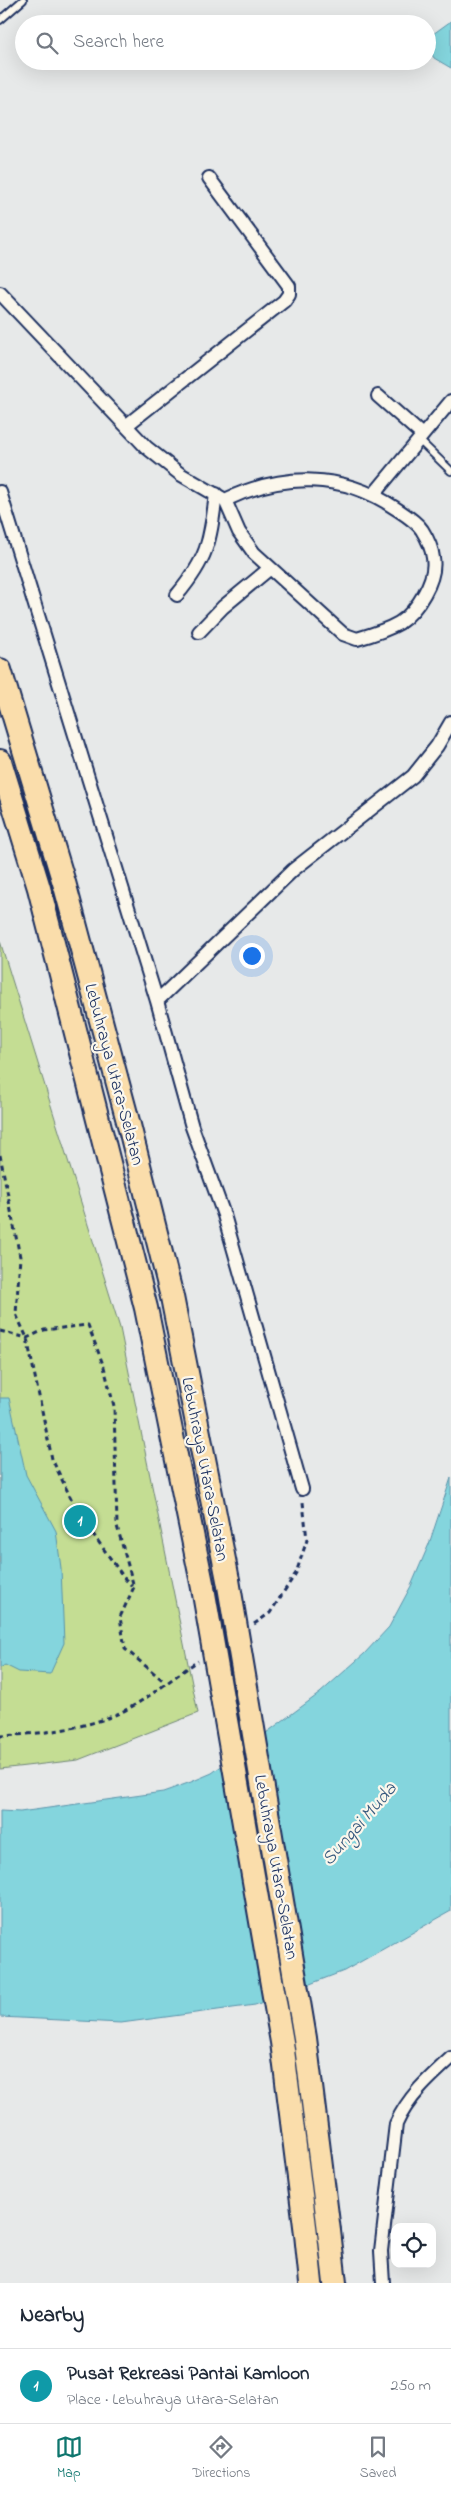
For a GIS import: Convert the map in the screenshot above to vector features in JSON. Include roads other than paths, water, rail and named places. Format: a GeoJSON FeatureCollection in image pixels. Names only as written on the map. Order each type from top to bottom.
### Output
{"type":"FeatureCollection","features":[{"type":"Feature","properties":{"kind":"highway","name":"Lebuhraya Utara–Selatan"},"geometry":{"type":"LineString","coordinates":[[0,670],[65,886],[172,1297],[228,1580],[305,2038],[335,2283]]}},
{"type":"Feature","properties":{"kind":"highway","name":"Lebuhraya Utara–Selatan"},"geometry":{"type":"LineString","coordinates":[[0,762],[39,888],[146,1308],[203,1588],[280,2032],[311,2283]]}},
{"type":"Feature","properties":{"kind":"street"},"geometry":{"type":"LineString","coordinates":[[127,425],[284,301],[290,294],[289,286],[209,178]]}},
{"type":"Feature","properties":{"kind":"street"},"geometry":{"type":"LineString","coordinates":[[0,293],[146,447],[180,474],[221,497],[239,532],[254,553],[269,569],[349,637],[357,639],[369,636],[400,622],[416,608],[425,594],[434,559],[420,528],[374,494],[353,487],[298,479],[248,489],[221,497]]}},
{"type":"Feature","properties":{"kind":"street"},"geometry":{"type":"LineString","coordinates":[[378,396],[420,436]]}},
{"type":"Feature","properties":{"kind":"street"},"geometry":{"type":"LineString","coordinates":[[374,494],[451,400]]}},
{"type":"Feature","properties":{"kind":"street"},"geometry":{"type":"LineString","coordinates":[[0,492],[157,1001],[192,1127],[224,1214],[302,1489]]}},
{"type":"Feature","properties":{"kind":"street"},"geometry":{"type":"LineString","coordinates":[[177,594],[190,580],[206,550],[221,497]]}},
{"type":"Feature","properties":{"kind":"street"},"geometry":{"type":"LineString","coordinates":[[199,632],[223,607],[269,569]]}},
{"type":"Feature","properties":{"kind":"street"},"geometry":{"type":"LineString","coordinates":[[157,1001],[293,870],[413,776],[437,746],[451,722]]}},
{"type":"Feature","properties":{"kind":"street"},"geometry":{"type":"LineString","coordinates":[[383,2283],[381,2251],[396,2124],[402,2109],[413,2095],[451,2058]]}},
{"type":"Feature","properties":{"kind":"lane"},"geometry":{"type":"LineString","coordinates":[[0,20],[23,0]]}},
{"type":"Feature","properties":{"kind":"lane"},"geometry":{"type":"LineString","coordinates":[[420,436],[451,471]]}},
{"type":"Feature","properties":{"kind":"water"},"geometry":{"type":"Polygon","coordinates":[[[451,21],[451,68],[436,59],[436,32],[451,21]]]}},
{"type":"Feature","properties":{"kind":"water"},"geometry":{"type":"Polygon","coordinates":[[[0,1398],[9,1398],[26,1475],[56,1531],[61,1568],[64,1643],[50,1674],[19,1672],[5,1665],[0,1668],[0,1398]]]}},
{"type":"Feature","properties":{"kind":"water","name":"Sungai Muda"},"geometry":{"type":"Polygon","coordinates":[[[451,1478],[451,1911],[344,1971],[255,2005],[121,2023],[0,2017],[0,1811],[20,1812],[163,1792],[212,1773],[320,1693],[364,1654],[389,1627],[411,1586],[429,1544],[451,1478]]]}},
{"type":"Feature","properties":{"kind":"place","name":"Pusat Rekreasi Pantai Kamloon"},"geometry":{"type":"Point","coordinates":[80,1521]}}]}
